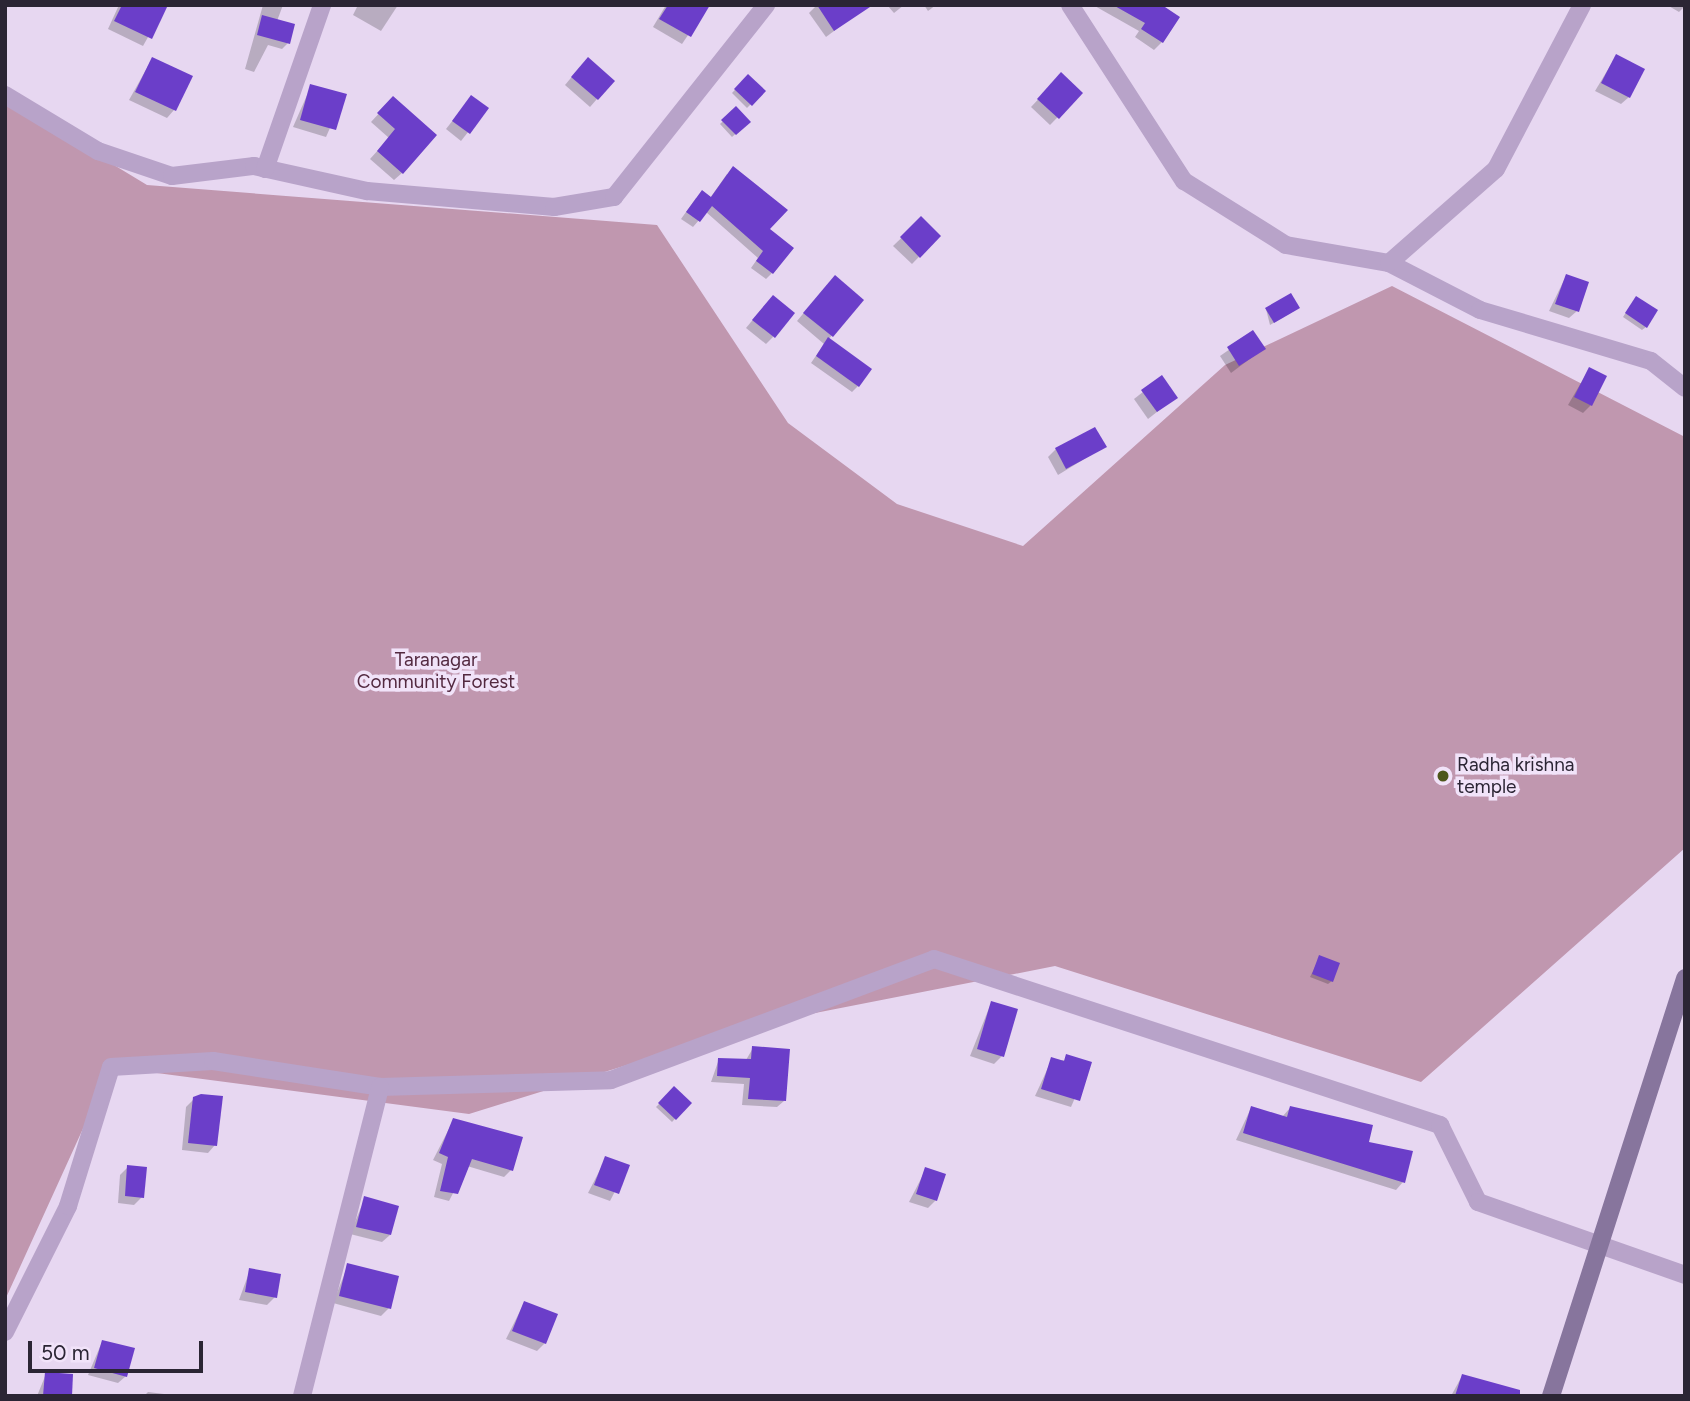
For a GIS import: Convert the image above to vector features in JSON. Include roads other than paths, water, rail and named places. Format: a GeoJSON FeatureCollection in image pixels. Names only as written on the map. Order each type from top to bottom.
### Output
{"type":"FeatureCollection","features":[{"type":"Feature","properties":{"kind":"street"},"geometry":{"type":"LineString","coordinates":[[265,169],[322,5]]}},
{"type":"Feature","properties":{"kind":"street"},"geometry":{"type":"LineString","coordinates":[[5,95],[98,151],[172,176],[265,169],[367,191],[554,207],[614,197],[766,5]]}},
{"type":"Feature","properties":{"kind":"street"},"geometry":{"type":"LineString","coordinates":[[1070,5],[1184,181],[1286,245],[1389,263],[1480,310],[1651,361],[1685,388]]}},
{"type":"Feature","properties":{"kind":"street"},"geometry":{"type":"LineString","coordinates":[[1389,263],[1496,169],[1582,5]]}},
{"type":"Feature","properties":{"kind":"street"},"geometry":{"type":"LineString","coordinates":[[5,1332],[68,1206],[111,1067],[213,1061],[380,1087],[611,1080],[934,959],[1440,1125],[1478,1202],[1685,1275]]}},
{"type":"Feature","properties":{"kind":"street"},"geometry":{"type":"LineString","coordinates":[[1551,1396],[1685,978]]}},
{"type":"Feature","properties":{"kind":"street"},"geometry":{"type":"LineString","coordinates":[[302,1396],[380,1087]]}},
{"type":"Feature","properties":{"kind":"place","name":"Radha krishna temple"},"geometry":{"type":"Point","coordinates":[1443,776]}},
{"type":"Feature","properties":{"kind":"park label","name":"Taranagar Community Forest"},"geometry":{"type":"Point","coordinates":[436,671]}}]}
